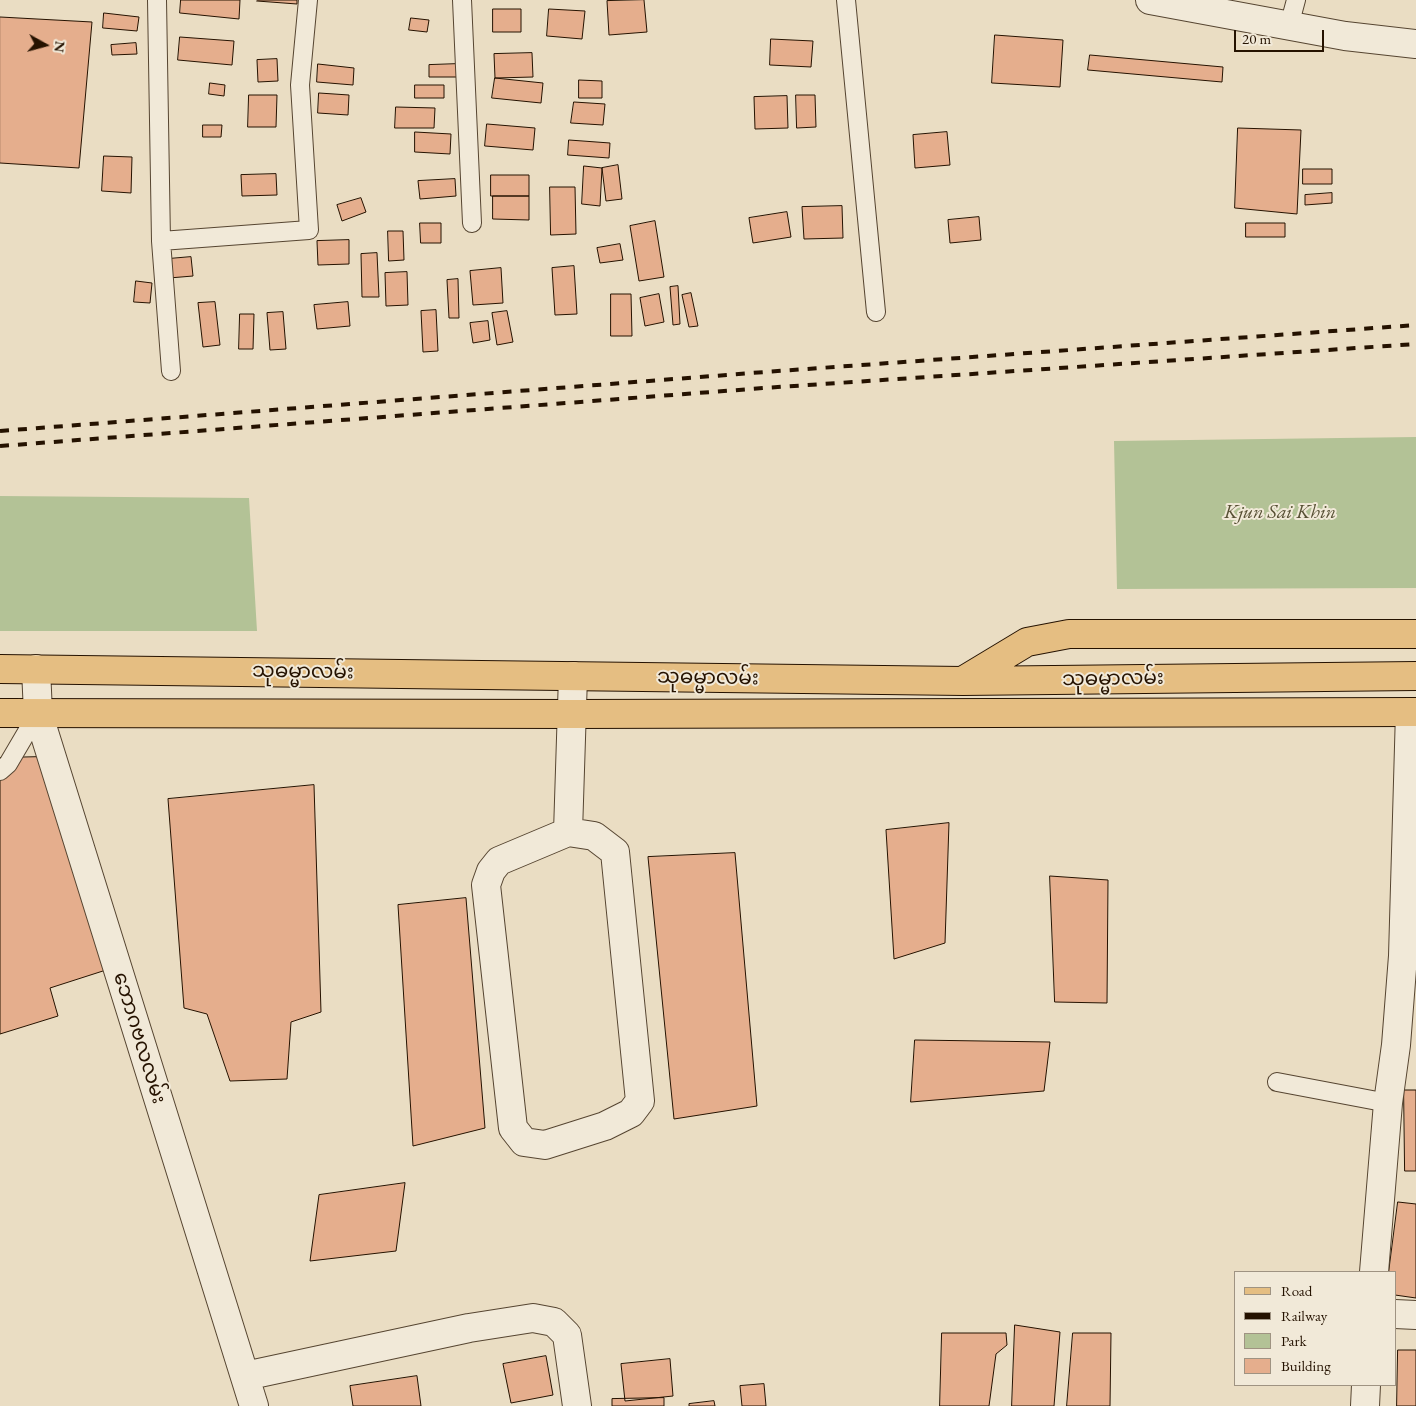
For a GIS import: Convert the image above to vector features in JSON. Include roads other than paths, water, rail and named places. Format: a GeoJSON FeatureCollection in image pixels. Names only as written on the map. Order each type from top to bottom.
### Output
{"type":"FeatureCollection","features":[{"type":"Feature","properties":{"kind":"main road"},"geometry":{"type":"LineString","coordinates":[[963,681],[1027,642],[1069,634],[1416,634]]}},
{"type":"Feature","properties":{"kind":"main road","name":"သုဓမ္မာလမ်း"},"geometry":{"type":"LineString","coordinates":[[0,669],[963,681],[1416,676]]}},
{"type":"Feature","properties":{"kind":"main road"},"geometry":{"type":"LineString","coordinates":[[316,672],[316,713]]}},
{"type":"Feature","properties":{"kind":"main road","name":"သုဓမ္မာလမ်း"},"geometry":{"type":"LineString","coordinates":[[0,714],[1413,712]]}},
{"type":"Feature","properties":{"kind":"street"},"geometry":{"type":"LineString","coordinates":[[1150,0],[1345,36],[1416,44]]}},
{"type":"Feature","properties":{"kind":"street","name":"ဘောဂဗလလမ်း"},"geometry":{"type":"LineString","coordinates":[[36,669],[38,713],[254,1406]]}},
{"type":"Feature","properties":{"kind":"street"},"geometry":{"type":"LineString","coordinates":[[568,832],[573,676]]}},
{"type":"Feature","properties":{"kind":"street"},"geometry":{"type":"LineString","coordinates":[[1374,1271],[1388,1103],[1410,956],[1413,712]]}},
{"type":"Feature","properties":{"kind":"street"},"geometry":{"type":"LineString","coordinates":[[568,832],[594,836],[615,852],[640,1101],[631,1113],[605,1126],[545,1145],[524,1142],[513,1128],[486,885],[491,871],[498,860],[568,832]]}},
{"type":"Feature","properties":{"kind":"street"},"geometry":{"type":"LineString","coordinates":[[1396,1314],[1416,1315]]}},
{"type":"Feature","properties":{"kind":"street"},"geometry":{"type":"LineString","coordinates":[[245,1376],[469,1328],[533,1318],[554,1322],[567,1335],[577,1406]]}},
{"type":"Feature","properties":{"kind":"street"},"geometry":{"type":"LineString","coordinates":[[1365,1406],[1366,1386]]}},
{"type":"Feature","properties":{"kind":"lane"},"geometry":{"type":"LineString","coordinates":[[157,0],[161,241],[171,371]]}},
{"type":"Feature","properties":{"kind":"lane"},"geometry":{"type":"LineString","coordinates":[[161,241],[309,230],[300,85],[308,0]]}},
{"type":"Feature","properties":{"kind":"lane"},"geometry":{"type":"LineString","coordinates":[[462,0],[472,222]]}},
{"type":"Feature","properties":{"kind":"lane"},"geometry":{"type":"LineString","coordinates":[[846,0],[876,312]]}},
{"type":"Feature","properties":{"kind":"lane"},"geometry":{"type":"LineString","coordinates":[[1289,26],[1296,0]]}},
{"type":"Feature","properties":{"kind":"lane"},"geometry":{"type":"LineString","coordinates":[[0,771],[8,764],[38,713]]}},
{"type":"Feature","properties":{"kind":"lane"},"geometry":{"type":"LineString","coordinates":[[1277,1082],[1388,1103]]}},
{"type":"Feature","properties":{"kind":"railway"},"geometry":{"type":"LineString","coordinates":[[0,431],[765,372],[1416,325]]}},
{"type":"Feature","properties":{"kind":"railway"},"geometry":{"type":"LineString","coordinates":[[0,446],[764,388],[1416,344]]}},
{"type":"Feature","properties":{"kind":"park label","name":"Kjun Sai Khin"},"geometry":{"type":"Point","coordinates":[1280,513]}}]}
